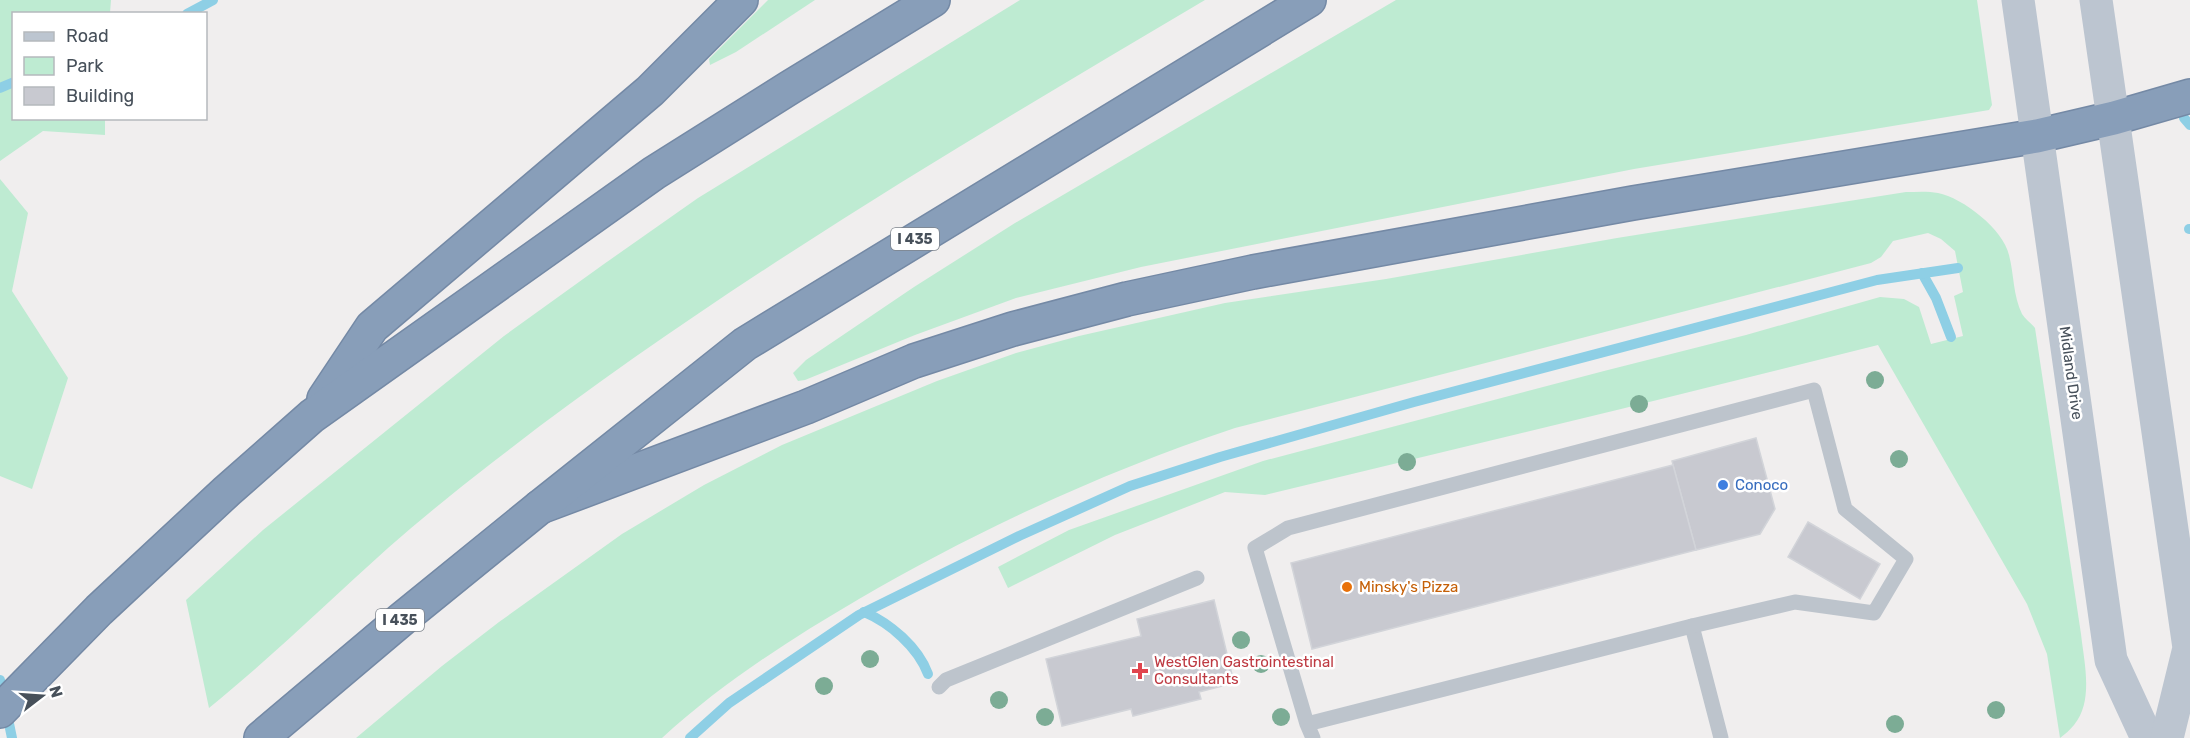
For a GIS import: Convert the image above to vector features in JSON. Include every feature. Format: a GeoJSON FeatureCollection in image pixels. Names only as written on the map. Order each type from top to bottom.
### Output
{"type":"FeatureCollection","features":[{"type":"Feature","properties":{"kind":"highway"},"geometry":{"type":"LineString","coordinates":[[312,416],[372,327],[650,91],[741,0]]}},
{"type":"Feature","properties":{"kind":"highway"},"geometry":{"type":"LineString","coordinates":[[0,711],[99,610],[226,491],[312,416],[654,173],[933,0]]}},
{"type":"Feature","properties":{"kind":"highway","name":"I 435"},"geometry":{"type":"LineString","coordinates":[[262,737],[402,619],[745,344],[1309,0]]}},
{"type":"Feature","properties":{"kind":"highway"},"geometry":{"type":"LineString","coordinates":[[540,507],[806,407],[914,361],[1013,329],[1127,299],[1252,272],[1633,203],[2037,136],[2114,118],[2190,96]]}},
{"type":"Feature","properties":{"kind":"main road","name":"Midland Drive"},"geometry":{"type":"LineString","coordinates":[[2018,0],[2111,660],[2148,738]]}},
{"type":"Feature","properties":{"kind":"main road"},"geometry":{"type":"LineString","coordinates":[[2096,0],[2189,648],[2167,738]]}},
{"type":"Feature","properties":{"kind":"lane"},"geometry":{"type":"LineString","coordinates":[[1814,390],[1845,508],[1906,559],[1874,613],[1795,602],[1692,626],[1310,731],[1255,548],[1288,528],[1814,390]]}},
{"type":"Feature","properties":{"kind":"lane"},"geometry":{"type":"LineString","coordinates":[[939,687],[946,680],[1197,578]]}},
{"type":"Feature","properties":{"kind":"lane"},"geometry":{"type":"LineString","coordinates":[[1692,626],[1721,738]]}},
{"type":"Feature","properties":{"kind":"green space"},"geometry":{"type":"Polygon","coordinates":[[[0,0],[111,0],[110,12],[12,12],[12,120],[105,120],[105,135],[43,131],[0,161],[0,0]]]}},
{"type":"Feature","properties":{"kind":"green space"},"geometry":{"type":"Polygon","coordinates":[[[768,0],[815,0],[736,52],[710,65],[709,59],[768,0]]]}},
{"type":"Feature","properties":{"kind":"green space"},"geometry":{"type":"Polygon","coordinates":[[[1020,0],[1205,0],[1023,108],[842,220],[753,277],[578,398],[493,462],[414,526],[209,708],[186,600],[263,530],[504,336],[698,198],[1020,0]]]}},
{"type":"Feature","properties":{"kind":"green space"},"geometry":{"type":"Polygon","coordinates":[[[1396,0],[1977,0],[1992,105],[1989,110],[1634,169],[1141,267],[1016,298],[798,381],[793,373],[806,360],[914,287],[1015,223],[1396,0]]]}},
{"type":"Feature","properties":{"kind":"green space"},"geometry":{"type":"Polygon","coordinates":[[[0,179],[28,213],[12,291],[68,378],[32,489],[0,476],[0,179]]]}},
{"type":"Feature","properties":{"kind":"green space"},"geometry":{"type":"Polygon","coordinates":[[[1906,192],[1930,192],[1948,196],[1970,208],[1990,225],[1999,235],[2009,255],[2017,300],[2022,314],[2035,328],[2086,681],[2084,705],[2080,715],[2072,727],[2060,738],[2047,654],[2027,604],[1878,345],[1265,495],[1225,492],[1115,535],[1008,588],[998,567],[1069,530],[1263,461],[1746,335],[1880,297],[1904,299],[1919,307],[1931,344],[1963,336],[1954,296],[1963,292],[1955,251],[1941,239],[1928,233],[1893,241],[1881,257],[1871,263],[1235,428],[1089,483],[949,549],[807,630],[732,681],[662,738],[356,738],[499,622],[622,534],[704,485],[782,445],[937,381],[1016,353],[1079,336],[1225,303],[1386,279],[1617,238],[1906,192]]]}},
{"type":"Feature","properties":{"kind":"building","name":"Conoco"},"geometry":{"type":"Polygon","coordinates":[[[1756,438],[1775,509],[1760,534],[1696,550],[1672,461],[1756,438]]]}},
{"type":"Feature","properties":{"kind":"building"},"geometry":{"type":"Polygon","coordinates":[[[1673,465],[1696,550],[1312,649],[1291,563],[1673,465]]]}},
{"type":"Feature","properties":{"kind":"building","name":"Conoco"},"geometry":{"type":"Polygon","coordinates":[[[1808,522],[1880,564],[1860,599],[1788,557],[1808,522]]]}},
{"type":"Feature","properties":{"kind":"building","name":"WestGlen Gastrointestinal Consultants"},"geometry":{"type":"Polygon","coordinates":[[[1214,600],[1234,683],[1199,692],[1201,699],[1133,716],[1131,709],[1062,726],[1046,659],[1141,636],[1137,619],[1214,600]]]}},
{"type":"Feature","properties":{"kind":"waterway"},"geometry":{"type":"LineString","coordinates":[[191,12],[213,0]]}},
{"type":"Feature","properties":{"kind":"waterway"},"geometry":{"type":"LineString","coordinates":[[0,88],[12,83]]}},
{"type":"Feature","properties":{"kind":"waterway"},"geometry":{"type":"LineString","coordinates":[[2184,118],[2190,125]]}},
{"type":"Feature","properties":{"kind":"waterway"},"geometry":{"type":"LineString","coordinates":[[690,738],[729,703],[859,615],[1019,536],[1130,486],[1220,457],[1414,402],[1877,280],[1958,268]]}},
{"type":"Feature","properties":{"kind":"waterway"},"geometry":{"type":"LineString","coordinates":[[1922,273],[1936,298],[1951,337]]}},
{"type":"Feature","properties":{"kind":"waterway"},"geometry":{"type":"LineString","coordinates":[[864,612],[884,623],[902,637],[917,654],[928,674]]}},
{"type":"Feature","properties":{"kind":"waterway"},"geometry":{"type":"LineString","coordinates":[[0,680],[12,738]]}},
{"type":"Feature","properties":{"kind":"place","name":"Conoco"},"geometry":{"type":"Point","coordinates":[1723,485]}},
{"type":"Feature","properties":{"kind":"place","name":"Minsky's Pizza"},"geometry":{"type":"Point","coordinates":[1347,587]}},
{"type":"Feature","properties":{"kind":"place","name":"WestGlen Gastrointestinal Consultants"},"geometry":{"type":"Point","coordinates":[1140,671]}}]}
